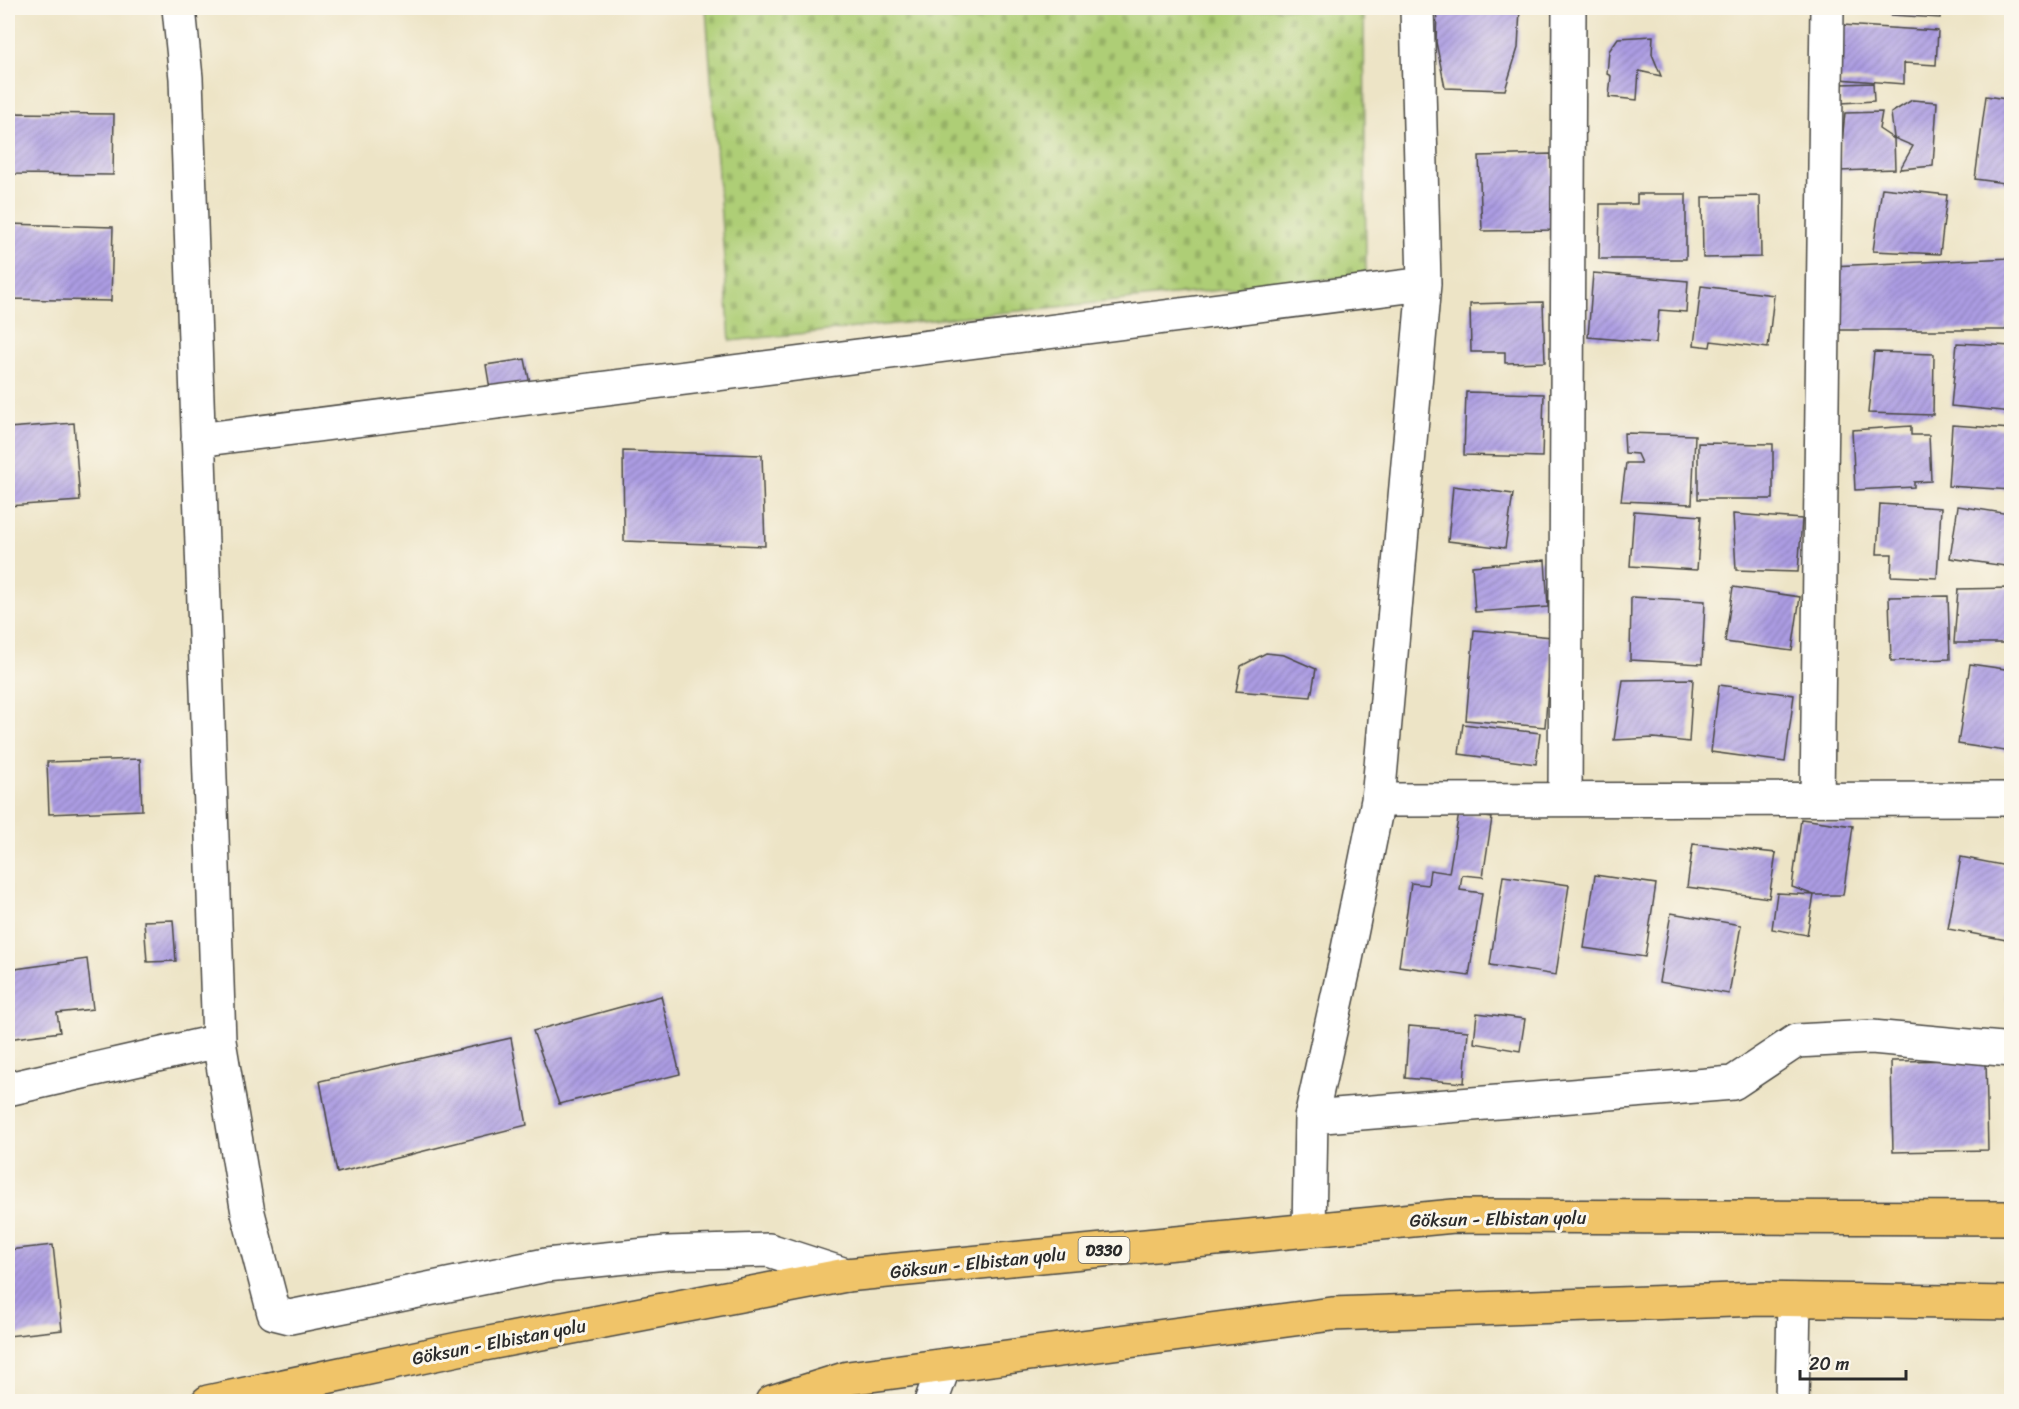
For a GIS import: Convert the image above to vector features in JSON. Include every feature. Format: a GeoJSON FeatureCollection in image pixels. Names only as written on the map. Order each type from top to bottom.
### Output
{"type":"FeatureCollection","features":[{"type":"Feature","properties":{"kind":"highway","name":"Göksun - Elbistan yolu"},"geometry":{"type":"LineString","coordinates":[[208,1401],[286,1393],[463,1348],[846,1275],[1454,1216],[2012,1218]]}},
{"type":"Feature","properties":{"kind":"highway"},"geometry":{"type":"LineString","coordinates":[[772,1401],[848,1378],[1332,1314],[1794,1300],[2012,1303]]}},
{"type":"Feature","properties":{"kind":"street"},"geometry":{"type":"LineString","coordinates":[[179,8],[186,78],[219,1041],[248,1213],[274,1313],[290,1317],[546,1265],[666,1253],[769,1250],[846,1275]]}},
{"type":"Feature","properties":{"kind":"street"},"geometry":{"type":"LineString","coordinates":[[1309,1230],[1311,1117],[1378,800],[1424,284],[1417,8]]}},
{"type":"Feature","properties":{"kind":"street"},"geometry":{"type":"LineString","coordinates":[[1565,799],[1569,8]]}},
{"type":"Feature","properties":{"kind":"street"},"geometry":{"type":"LineString","coordinates":[[1817,800],[1827,8]]}},
{"type":"Feature","properties":{"kind":"street"},"geometry":{"type":"LineString","coordinates":[[198,440],[1424,284]]}},
{"type":"Feature","properties":{"kind":"street"},"geometry":{"type":"LineString","coordinates":[[1378,800],[2012,800]]}},
{"type":"Feature","properties":{"kind":"street"},"geometry":{"type":"LineString","coordinates":[[1311,1117],[1732,1083],[1796,1041],[1872,1036],[2012,1050]]}},
{"type":"Feature","properties":{"kind":"street"},"geometry":{"type":"LineString","coordinates":[[8,1089],[219,1041]]}},
{"type":"Feature","properties":{"kind":"street"},"geometry":{"type":"LineString","coordinates":[[1792,1401],[1794,1300]]}},
{"type":"Feature","properties":{"kind":"street"},"geometry":{"type":"LineString","coordinates":[[931,1401],[945,1366]]}},
{"type":"Feature","properties":{"kind":"green space"},"geometry":{"type":"Polygon","coordinates":[[[706,8],[1364,8],[1366,275],[730,341],[706,8]]]}},
{"type":"Feature","properties":{"kind":"building"},"geometry":{"type":"Polygon","coordinates":[[[1437,8],[1520,8],[1518,48],[1505,90],[1445,88],[1436,42],[1437,8]]]}},
{"type":"Feature","properties":{"kind":"building"},"geometry":{"type":"Polygon","coordinates":[[[1892,8],[1941,8],[1940,18],[1891,15],[1892,8]]]}},
{"type":"Feature","properties":{"kind":"building"},"geometry":{"type":"Polygon","coordinates":[[[1842,25],[1938,31],[1936,65],[1904,63],[1904,84],[1839,79],[1842,25]]]}},
{"type":"Feature","properties":{"kind":"building"},"geometry":{"type":"Polygon","coordinates":[[[1653,36],[1652,54],[1661,76],[1639,71],[1637,100],[1609,97],[1611,76],[1607,74],[1609,51],[1618,38],[1653,36]]]}},
{"type":"Feature","properties":{"kind":"building"},"geometry":{"type":"Polygon","coordinates":[[[1873,83],[1874,101],[1842,103],[1841,84],[1873,83]]]}},
{"type":"Feature","properties":{"kind":"building"},"geometry":{"type":"Polygon","coordinates":[[[1986,96],[2012,100],[2012,184],[1975,179],[1986,96]]]}},
{"type":"Feature","properties":{"kind":"building"},"geometry":{"type":"Polygon","coordinates":[[[1912,100],[1937,102],[1933,166],[1900,169],[1913,146],[1894,138],[1891,113],[1912,100]]]}},
{"type":"Feature","properties":{"kind":"building"},"geometry":{"type":"Polygon","coordinates":[[[1882,112],[1879,129],[1894,139],[1895,169],[1839,171],[1845,113],[1882,112]]]}},
{"type":"Feature","properties":{"kind":"building"},"geometry":{"type":"Polygon","coordinates":[[[8,113],[114,114],[113,175],[8,174],[8,113]]]}},
{"type":"Feature","properties":{"kind":"building"},"geometry":{"type":"Polygon","coordinates":[[[1551,154],[1553,186],[1561,230],[1482,231],[1479,156],[1551,154]]]}},
{"type":"Feature","properties":{"kind":"building"},"geometry":{"type":"Polygon","coordinates":[[[1882,188],[1947,195],[1940,254],[1873,251],[1882,188]]]}},
{"type":"Feature","properties":{"kind":"building"},"geometry":{"type":"Polygon","coordinates":[[[1637,194],[1686,194],[1686,259],[1599,259],[1600,204],[1637,204],[1637,194]]]}},
{"type":"Feature","properties":{"kind":"building"},"geometry":{"type":"Polygon","coordinates":[[[1760,196],[1761,257],[1703,258],[1702,197],[1760,196]]]}},
{"type":"Feature","properties":{"kind":"building"},"geometry":{"type":"Polygon","coordinates":[[[8,224],[113,227],[111,301],[8,299],[8,224]]]}},
{"type":"Feature","properties":{"kind":"building"},"geometry":{"type":"Polygon","coordinates":[[[2012,258],[2006,330],[1829,330],[1830,266],[2012,258]]]}},
{"type":"Feature","properties":{"kind":"building"},"geometry":{"type":"Polygon","coordinates":[[[1593,273],[1688,281],[1686,312],[1659,310],[1656,343],[1588,337],[1593,273]]]}},
{"type":"Feature","properties":{"kind":"building"},"geometry":{"type":"Polygon","coordinates":[[[1701,286],[1774,295],[1768,348],[1711,341],[1710,347],[1694,345],[1701,286]]]}},
{"type":"Feature","properties":{"kind":"building"},"geometry":{"type":"Polygon","coordinates":[[[1543,302],[1545,362],[1505,363],[1505,352],[1471,352],[1470,304],[1543,302]]]}},
{"type":"Feature","properties":{"kind":"building"},"geometry":{"type":"Polygon","coordinates":[[[1957,343],[2012,346],[2012,412],[1951,406],[1957,343]]]}},
{"type":"Feature","properties":{"kind":"building"},"geometry":{"type":"Polygon","coordinates":[[[1874,352],[1934,354],[1933,415],[1868,413],[1874,352]]]}},
{"type":"Feature","properties":{"kind":"building"},"geometry":{"type":"Polygon","coordinates":[[[525,359],[531,389],[491,395],[486,365],[525,359]]]}},
{"type":"Feature","properties":{"kind":"building"},"geometry":{"type":"Polygon","coordinates":[[[1466,392],[1544,394],[1542,457],[1464,455],[1466,392]]]}},
{"type":"Feature","properties":{"kind":"building"},"geometry":{"type":"Polygon","coordinates":[[[74,423],[80,501],[8,506],[8,428],[74,423]]]}},
{"type":"Feature","properties":{"kind":"building"},"geometry":{"type":"Polygon","coordinates":[[[1952,425],[2012,429],[2012,490],[1948,486],[1952,425]]]}},
{"type":"Feature","properties":{"kind":"building"},"geometry":{"type":"Polygon","coordinates":[[[1911,426],[1911,435],[1929,435],[1931,481],[1914,482],[1914,487],[1855,490],[1852,430],[1911,426]]]}},
{"type":"Feature","properties":{"kind":"building"},"geometry":{"type":"Polygon","coordinates":[[[1624,433],[1695,435],[1692,504],[1621,501],[1626,463],[1641,463],[1637,454],[1625,453],[1624,433]]]}},
{"type":"Feature","properties":{"kind":"building"},"geometry":{"type":"Polygon","coordinates":[[[1698,443],[1773,444],[1773,499],[1698,499],[1698,443]]]}},
{"type":"Feature","properties":{"kind":"building"},"geometry":{"type":"Polygon","coordinates":[[[623,451],[762,455],[765,546],[624,541],[623,451]]]}},
{"type":"Feature","properties":{"kind":"building"},"geometry":{"type":"Polygon","coordinates":[[[1453,486],[1513,494],[1505,548],[1448,541],[1453,486]]]}},
{"type":"Feature","properties":{"kind":"building"},"geometry":{"type":"Polygon","coordinates":[[[1880,504],[1941,508],[1937,578],[1891,576],[1892,554],[1877,554],[1880,504]]]}},
{"type":"Feature","properties":{"kind":"building"},"geometry":{"type":"Polygon","coordinates":[[[1958,506],[2010,514],[2007,531],[2012,532],[2012,567],[1950,558],[1958,506]]]}},
{"type":"Feature","properties":{"kind":"building"},"geometry":{"type":"Polygon","coordinates":[[[1634,511],[1701,516],[1697,570],[1630,566],[1634,511]]]}},
{"type":"Feature","properties":{"kind":"building"},"geometry":{"type":"Polygon","coordinates":[[[1733,514],[1802,519],[1798,572],[1736,570],[1733,514]]]}},
{"type":"Feature","properties":{"kind":"building"},"geometry":{"type":"Polygon","coordinates":[[[1545,560],[1548,607],[1475,612],[1472,566],[1545,560]]]}},
{"type":"Feature","properties":{"kind":"building"},"geometry":{"type":"Polygon","coordinates":[[[1733,587],[1800,597],[1792,651],[1725,642],[1733,587]]]}},
{"type":"Feature","properties":{"kind":"building"},"geometry":{"type":"Polygon","coordinates":[[[2012,588],[2012,643],[1954,643],[1958,589],[2012,588]]]}},
{"type":"Feature","properties":{"kind":"building"},"geometry":{"type":"Polygon","coordinates":[[[1948,596],[1950,659],[1891,661],[1889,597],[1948,596]]]}},
{"type":"Feature","properties":{"kind":"building"},"geometry":{"type":"Polygon","coordinates":[[[1631,597],[1705,601],[1702,664],[1630,660],[1631,597]]]}},
{"type":"Feature","properties":{"kind":"building"},"geometry":{"type":"Polygon","coordinates":[[[1474,630],[1552,637],[1545,727],[1466,720],[1474,630]]]}},
{"type":"Feature","properties":{"kind":"building"},"geometry":{"type":"Polygon","coordinates":[[[1266,653],[1284,655],[1316,669],[1311,697],[1236,691],[1241,666],[1266,653]]]}},
{"type":"Feature","properties":{"kind":"building"},"geometry":{"type":"Polygon","coordinates":[[[1970,664],[2012,670],[2012,752],[1958,744],[1970,664]]]}},
{"type":"Feature","properties":{"kind":"building"},"geometry":{"type":"Polygon","coordinates":[[[1693,679],[1689,742],[1654,738],[1614,740],[1623,680],[1693,679]]]}},
{"type":"Feature","properties":{"kind":"building"},"geometry":{"type":"Polygon","coordinates":[[[1719,685],[1794,695],[1785,762],[1711,752],[1719,685]]]}},
{"type":"Feature","properties":{"kind":"building"},"geometry":{"type":"Polygon","coordinates":[[[1463,724],[1540,733],[1536,764],[1459,754],[1463,724]]]}},
{"type":"Feature","properties":{"kind":"building"},"geometry":{"type":"Polygon","coordinates":[[[140,759],[142,810],[49,814],[47,762],[140,759]]]}},
{"type":"Feature","properties":{"kind":"building"},"geometry":{"type":"Polygon","coordinates":[[[1459,813],[1492,818],[1483,877],[1462,875],[1460,890],[1482,893],[1469,976],[1399,966],[1411,883],[1428,885],[1430,870],[1449,873],[1459,813]]]}},
{"type":"Feature","properties":{"kind":"building"},"geometry":{"type":"Polygon","coordinates":[[[1801,819],[1853,826],[1843,895],[1814,895],[1792,887],[1801,819]]]}},
{"type":"Feature","properties":{"kind":"building"},"geometry":{"type":"Polygon","coordinates":[[[1693,844],[1776,853],[1769,898],[1687,887],[1693,844]]]}},
{"type":"Feature","properties":{"kind":"building"},"geometry":{"type":"Polygon","coordinates":[[[1961,857],[2012,867],[2012,941],[1948,929],[1961,857]]]}},
{"type":"Feature","properties":{"kind":"building"},"geometry":{"type":"Polygon","coordinates":[[[1595,875],[1656,884],[1645,957],[1584,948],[1595,875]]]}},
{"type":"Feature","properties":{"kind":"building"},"geometry":{"type":"Polygon","coordinates":[[[1503,876],[1569,885],[1556,975],[1490,965],[1503,876]]]}},
{"type":"Feature","properties":{"kind":"building"},"geometry":{"type":"Polygon","coordinates":[[[1777,893],[1814,895],[1807,935],[1772,929],[1777,893]]]}},
{"type":"Feature","properties":{"kind":"building"},"geometry":{"type":"Polygon","coordinates":[[[1671,913],[1741,925],[1729,994],[1659,982],[1671,913]]]}},
{"type":"Feature","properties":{"kind":"building"},"geometry":{"type":"Polygon","coordinates":[[[173,920],[176,961],[147,962],[144,921],[173,920]]]}},
{"type":"Feature","properties":{"kind":"building"},"geometry":{"type":"Polygon","coordinates":[[[87,959],[93,1009],[57,1013],[60,1032],[8,1039],[8,970],[87,959]]]}},
{"type":"Feature","properties":{"kind":"building"},"geometry":{"type":"Polygon","coordinates":[[[2012,983],[2012,1014],[2006,997],[2012,983]]]}},
{"type":"Feature","properties":{"kind":"building"},"geometry":{"type":"Polygon","coordinates":[[[661,996],[680,1074],[559,1104],[533,1031],[661,996]]]}},
{"type":"Feature","properties":{"kind":"building"},"geometry":{"type":"Polygon","coordinates":[[[1477,1013],[1525,1019],[1520,1051],[1474,1043],[1477,1013]]]}},
{"type":"Feature","properties":{"kind":"building"},"geometry":{"type":"Polygon","coordinates":[[[1409,1026],[1468,1031],[1464,1083],[1405,1078],[1409,1026]]]}},
{"type":"Feature","properties":{"kind":"building"},"geometry":{"type":"Polygon","coordinates":[[[511,1038],[527,1125],[337,1173],[320,1081],[511,1038]]]}},
{"type":"Feature","properties":{"kind":"building"},"geometry":{"type":"Polygon","coordinates":[[[1986,1060],[1988,1150],[1893,1152],[1891,1061],[1986,1060]]]}},
{"type":"Feature","properties":{"kind":"building"},"geometry":{"type":"Polygon","coordinates":[[[53,1245],[62,1330],[8,1336],[8,1250],[53,1245]]]}}]}
